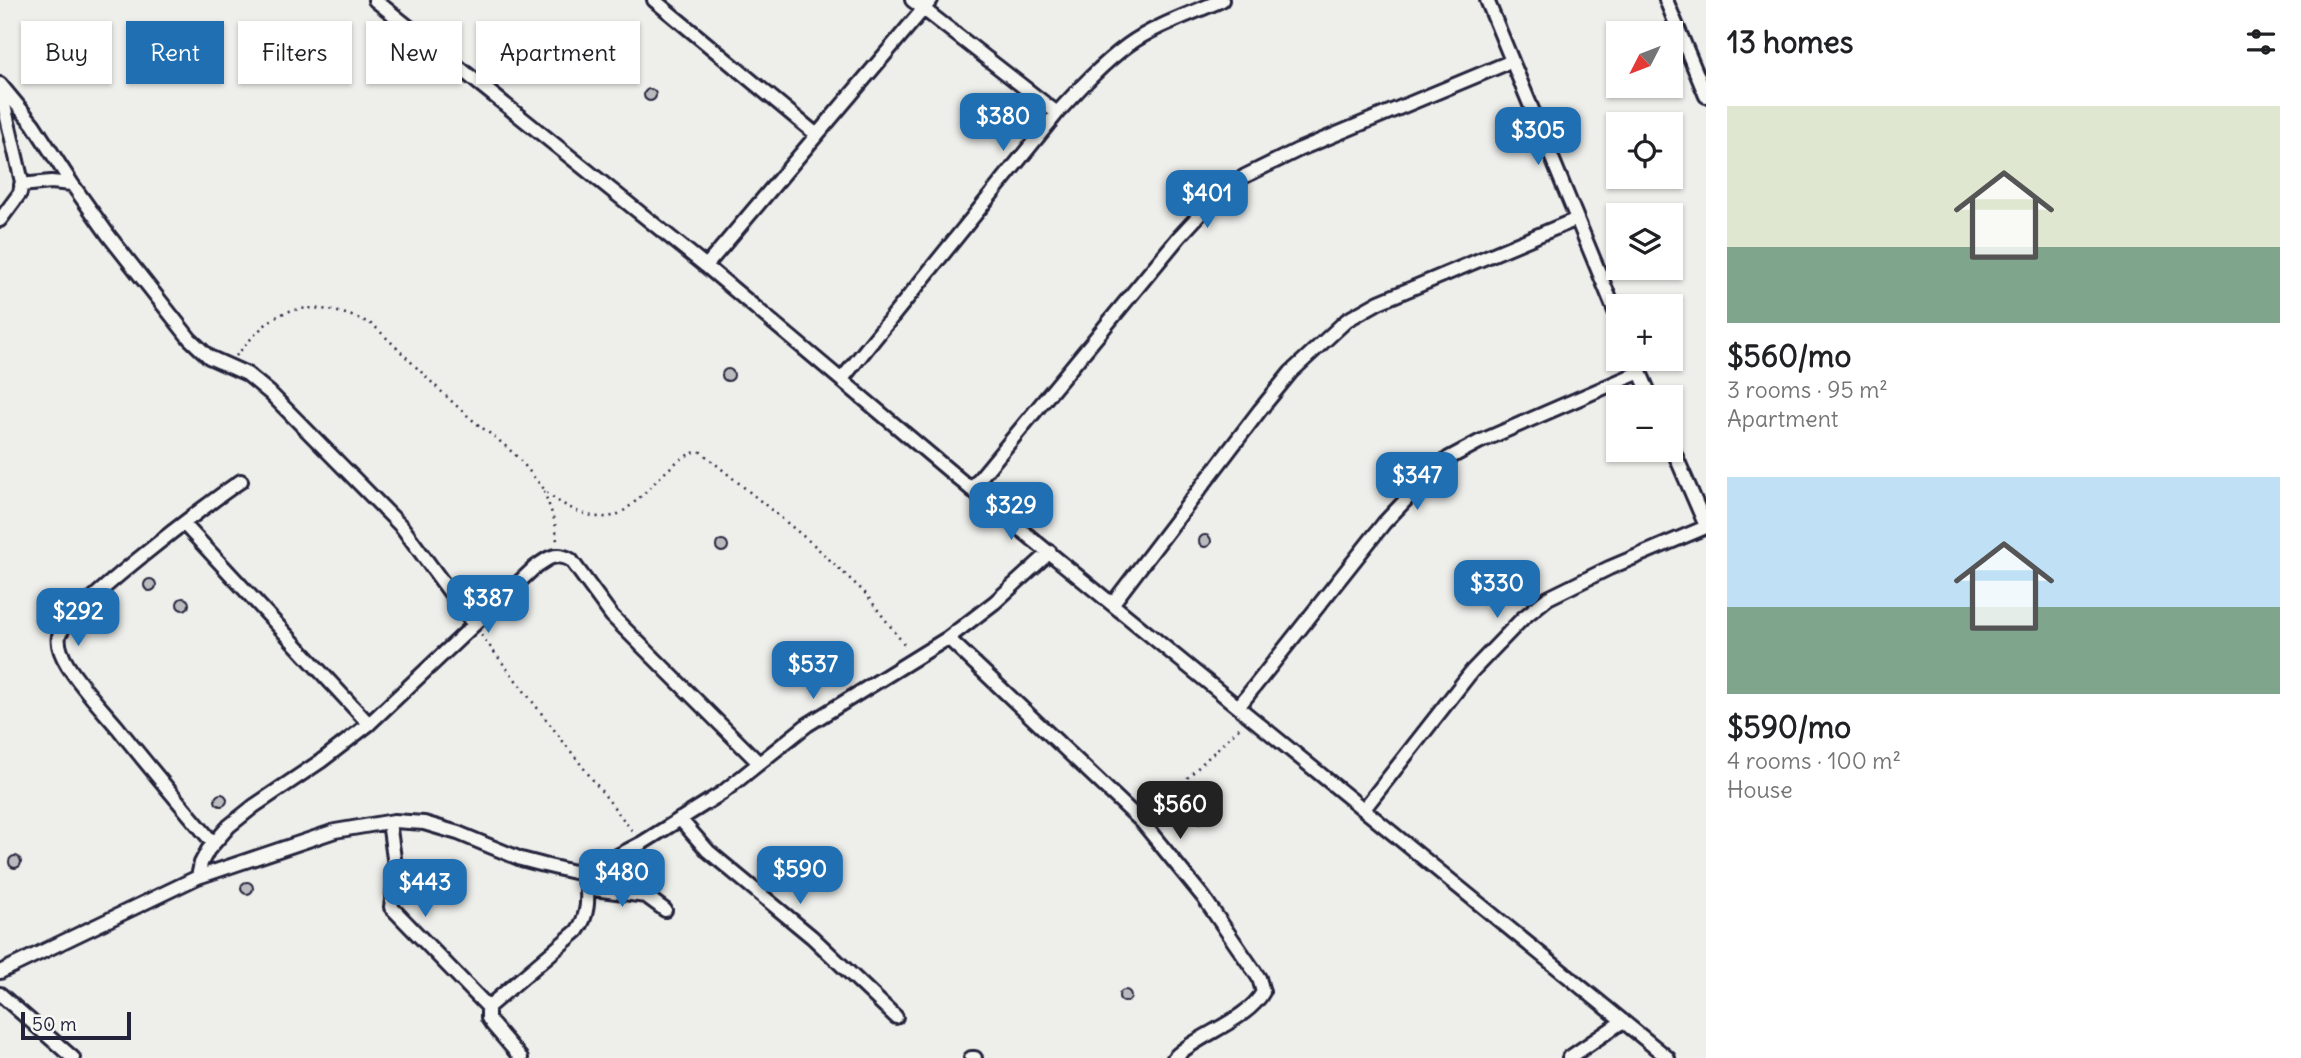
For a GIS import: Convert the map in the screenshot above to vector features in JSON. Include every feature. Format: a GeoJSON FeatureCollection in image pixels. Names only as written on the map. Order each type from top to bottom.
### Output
{"type":"FeatureCollection","features":[{"type":"Feature","properties":{"kind":"street"},"geometry":{"type":"LineString","coordinates":[[375,0],[706,266],[971,489],[1668,1058]]}},
{"type":"Feature","properties":{"kind":"street"},"geometry":{"type":"LineString","coordinates":[[654,0],[817,135]]}},
{"type":"Feature","properties":{"kind":"street"},"geometry":{"type":"LineString","coordinates":[[912,0],[927,4],[1057,113]]}},
{"type":"Feature","properties":{"kind":"street"},"geometry":{"type":"LineString","coordinates":[[842,379],[1057,113],[1088,80],[1129,44],[1222,0]]}},
{"type":"Feature","properties":{"kind":"street"},"geometry":{"type":"LineString","coordinates":[[1487,0],[1608,294]]}},
{"type":"Feature","properties":{"kind":"street"},"geometry":{"type":"LineString","coordinates":[[1666,0],[1706,96]]}},
{"type":"Feature","properties":{"kind":"street"},"geometry":{"type":"LineString","coordinates":[[706,266],[927,4]]}},
{"type":"Feature","properties":{"kind":"street"},"geometry":{"type":"LineString","coordinates":[[971,489],[1179,237],[1214,199],[1231,185],[1298,150],[1512,61]]}},
{"type":"Feature","properties":{"kind":"street"},"geometry":{"type":"LineString","coordinates":[[0,86],[33,124],[72,184],[190,340],[209,357],[247,374],[270,393],[402,527],[474,625]]}},
{"type":"Feature","properties":{"kind":"street"},"geometry":{"type":"LineString","coordinates":[[0,86],[22,185],[20,193],[0,220]]}},
{"type":"Feature","properties":{"kind":"street"},"geometry":{"type":"LineString","coordinates":[[22,185],[51,182],[72,184]]}},
{"type":"Feature","properties":{"kind":"street"},"geometry":{"type":"LineString","coordinates":[[1113,603],[1291,372],[1348,320],[1379,302],[1577,219]]}},
{"type":"Feature","properties":{"kind":"street"},"geometry":{"type":"LineString","coordinates":[[1239,706],[1384,523],[1433,471],[1449,458],[1479,442],[1640,372],[1646,385]]}},
{"type":"Feature","properties":{"kind":"street"},"geometry":{"type":"LineString","coordinates":[[1364,809],[1472,671],[1523,618],[1548,598],[1706,526],[1678,462]]}},
{"type":"Feature","properties":{"kind":"street"},"geometry":{"type":"LineString","coordinates":[[213,843],[69,667],[59,645],[59,636],[88,603],[241,481]]}},
{"type":"Feature","properties":{"kind":"street"},"geometry":{"type":"LineString","coordinates":[[184,524],[369,724]]}},
{"type":"Feature","properties":{"kind":"street"},"geometry":{"type":"LineString","coordinates":[[0,972],[198,877],[335,831],[389,822],[424,823],[544,865],[574,872],[586,870],[642,843],[722,793],[807,725],[948,638],[995,602],[1050,552]]}},
{"type":"Feature","properties":{"kind":"street"},"geometry":{"type":"LineString","coordinates":[[198,877],[201,863],[213,843],[229,826],[369,724],[533,569],[547,558],[558,555],[571,560],[612,615],[758,762]]}},
{"type":"Feature","properties":{"kind":"street"},"geometry":{"type":"LineString","coordinates":[[948,638],[1142,822],[1204,898],[1262,985],[1263,992],[1252,1005],[1192,1043],[1174,1058]]}},
{"type":"Feature","properties":{"kind":"street"},"geometry":{"type":"LineString","coordinates":[[680,819],[708,851],[812,937],[896,1017]]}},
{"type":"Feature","properties":{"kind":"street"},"geometry":{"type":"LineString","coordinates":[[389,822],[396,873],[391,907],[488,1007],[488,1018],[521,1058]]}},
{"type":"Feature","properties":{"kind":"street"},"geometry":{"type":"LineString","coordinates":[[488,1007],[577,931],[586,919],[586,870]]}},
{"type":"Feature","properties":{"kind":"street"},"geometry":{"type":"LineString","coordinates":[[587,888],[646,896],[665,910]]}},
{"type":"Feature","properties":{"kind":"street"},"geometry":{"type":"LineString","coordinates":[[0,994],[73,1058]]}},
{"type":"Feature","properties":{"kind":"street"},"geometry":{"type":"LineString","coordinates":[[1569,1058],[1623,1021]]}},
{"type":"Feature","properties":{"kind":"path"},"geometry":{"type":"LineString","coordinates":[[229,365],[265,325],[294,310],[325,310],[361,319],[373,325],[469,417],[515,454],[543,488],[560,502],[583,513],[600,517],[614,516],[634,504],[684,457],[701,452],[814,545],[865,593],[915,659]]}},
{"type":"Feature","properties":{"kind":"path"},"geometry":{"type":"LineString","coordinates":[[543,488],[555,522],[558,555]]}},
{"type":"Feature","properties":{"kind":"path"},"geometry":{"type":"LineString","coordinates":[[474,625],[642,843]]}},
{"type":"Feature","properties":{"kind":"path"},"geometry":{"type":"LineString","coordinates":[[1142,822],[1251,716]]}},
{"type":"Feature","properties":{"kind":"building"},"geometry":{"type":"Polygon","coordinates":[[[650,89],[656,95],[650,101],[644,95],[650,89]]]}},
{"type":"Feature","properties":{"kind":"building"},"geometry":{"type":"Polygon","coordinates":[[[728,369],[734,375],[728,381],[722,375],[728,369]]]}},
{"type":"Feature","properties":{"kind":"building"},"geometry":{"type":"Polygon","coordinates":[[[1205,535],[1211,541],[1205,547],[1199,541],[1205,535]]]}},
{"type":"Feature","properties":{"kind":"building"},"geometry":{"type":"Polygon","coordinates":[[[722,540],[728,546],[722,552],[716,546],[722,540]]]}},
{"type":"Feature","properties":{"kind":"building"},"geometry":{"type":"Polygon","coordinates":[[[150,579],[156,585],[150,591],[144,585],[150,579]]]}},
{"type":"Feature","properties":{"kind":"building"},"geometry":{"type":"Polygon","coordinates":[[[183,598],[189,604],[183,610],[177,604],[183,598]]]}},
{"type":"Feature","properties":{"kind":"building"},"geometry":{"type":"Polygon","coordinates":[[[221,794],[227,800],[221,806],[215,800],[221,794]]]}},
{"type":"Feature","properties":{"kind":"building"},"geometry":{"type":"Polygon","coordinates":[[[1199,811],[1205,817],[1199,823],[1193,817],[1199,811]]]}},
{"type":"Feature","properties":{"kind":"building"},"geometry":{"type":"Polygon","coordinates":[[[15,856],[21,862],[15,868],[9,862],[15,856]]]}},
{"type":"Feature","properties":{"kind":"building"},"geometry":{"type":"Polygon","coordinates":[[[247,882],[253,888],[247,894],[241,888],[247,882]]]}},
{"type":"Feature","properties":{"kind":"building"},"geometry":{"type":"Polygon","coordinates":[[[1125,990],[1131,996],[1125,1002],[1119,996],[1125,990]]]}}]}
